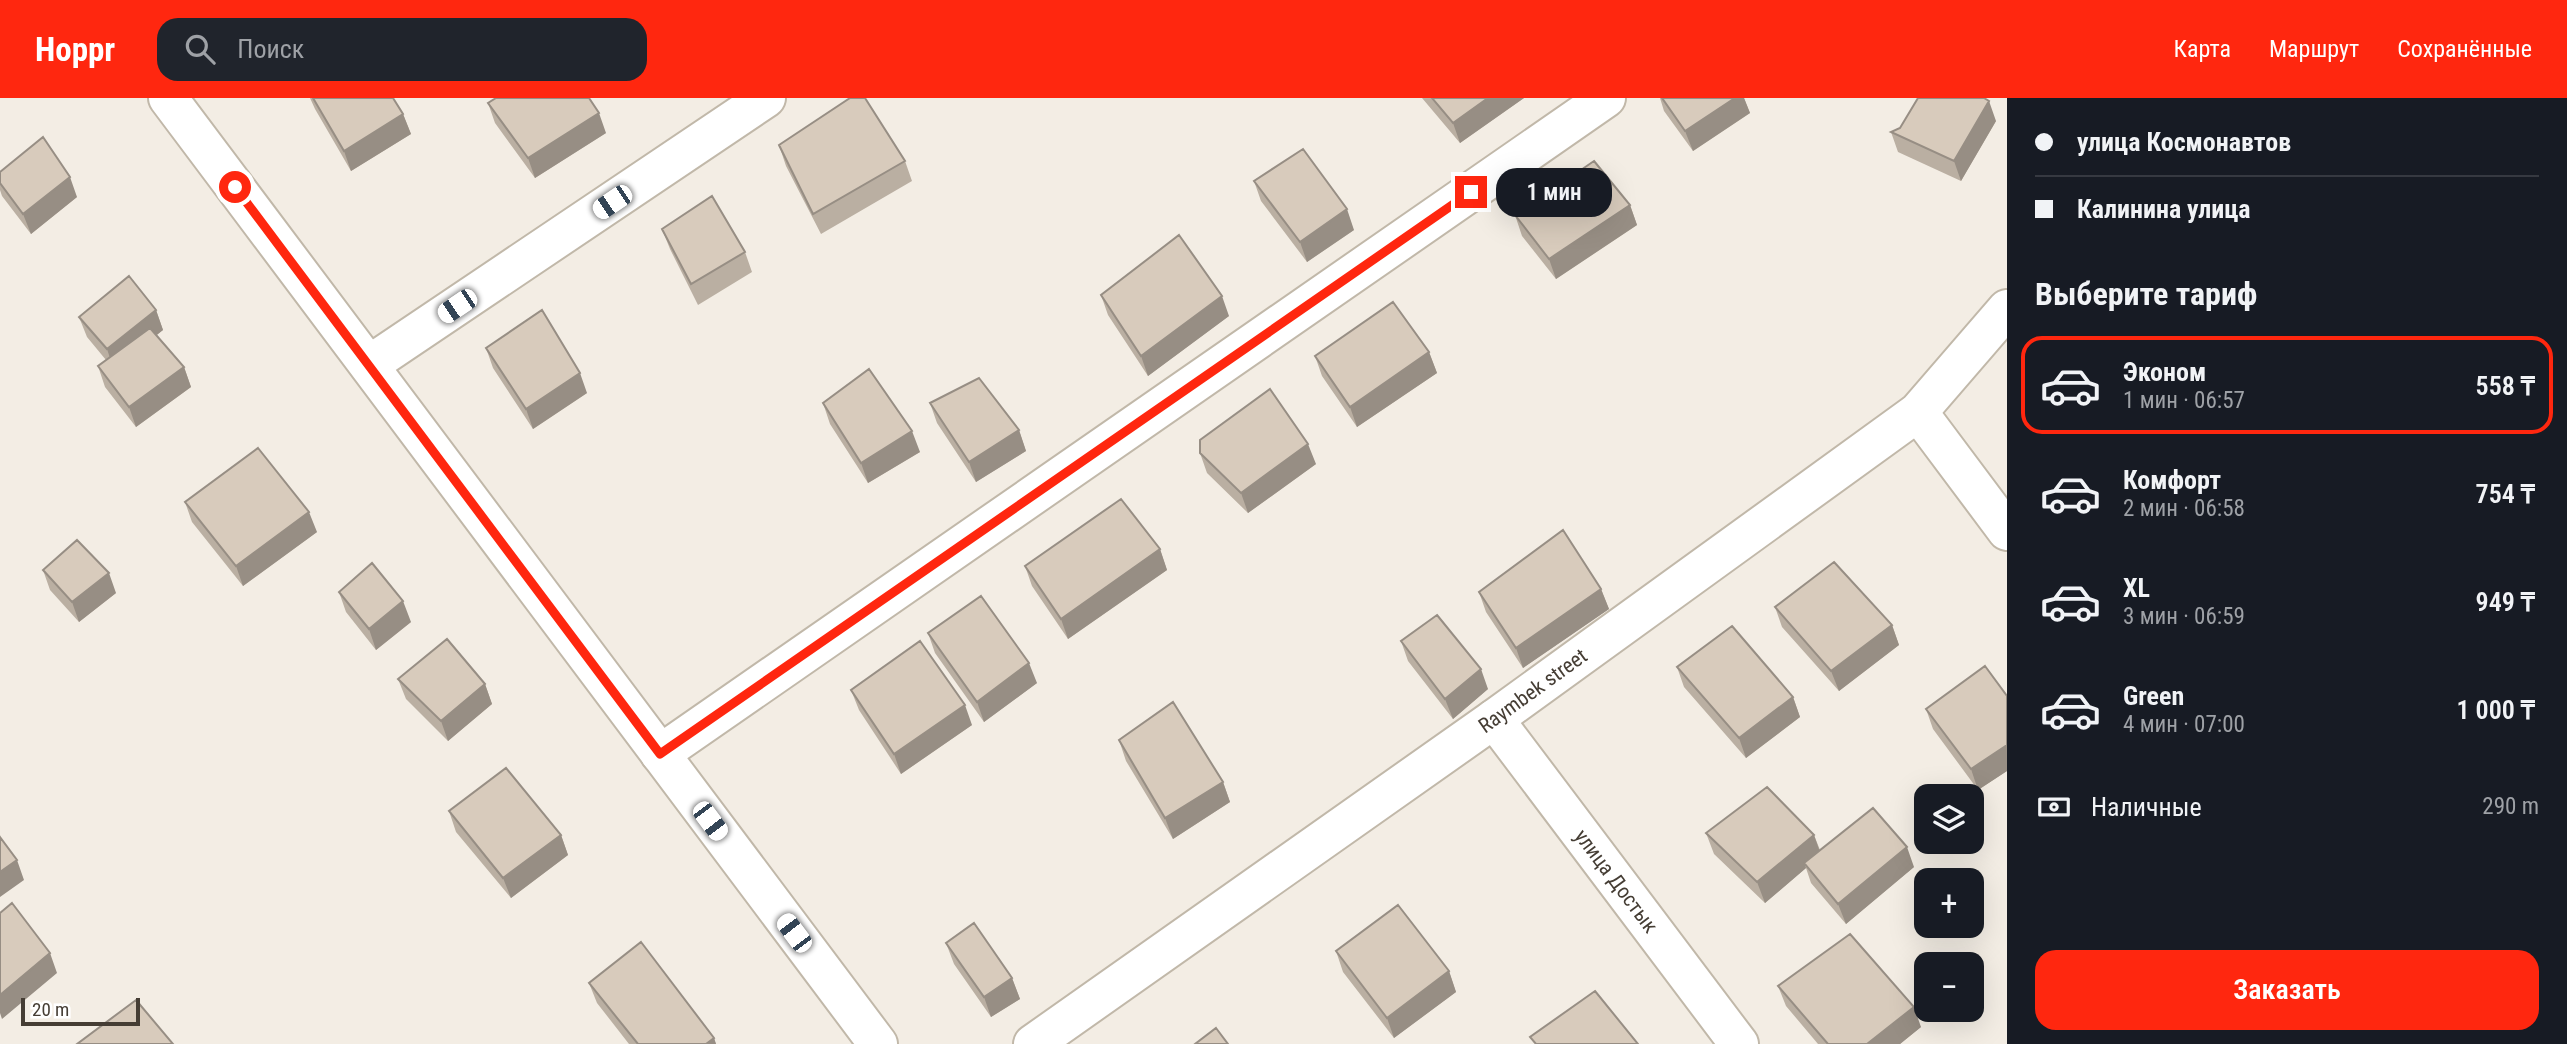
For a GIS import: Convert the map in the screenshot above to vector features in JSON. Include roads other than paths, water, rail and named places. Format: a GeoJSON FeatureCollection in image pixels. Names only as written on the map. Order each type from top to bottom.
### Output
{"type":"FeatureCollection","features":[{"type":"Feature","properties":{"kind":"street"},"geometry":{"type":"LineString","coordinates":[[168,98],[878,1044]]}},
{"type":"Feature","properties":{"kind":"street"},"geometry":{"type":"LineString","coordinates":[[369,365],[766,98]]}},
{"type":"Feature","properties":{"kind":"street"},"geometry":{"type":"LineString","coordinates":[[660,754],[1606,98]]}},
{"type":"Feature","properties":{"kind":"street","name":"Raymbek street"},"geometry":{"type":"LineString","coordinates":[[1039,1042],[1494,719],[1918,412],[2007,309]]}},
{"type":"Feature","properties":{"kind":"street"},"geometry":{"type":"LineString","coordinates":[[1918,412],[2007,531]]}},
{"type":"Feature","properties":{"kind":"street","name":"улица Достык"},"geometry":{"type":"LineString","coordinates":[[1494,719],[1739,1044]]}}]}
